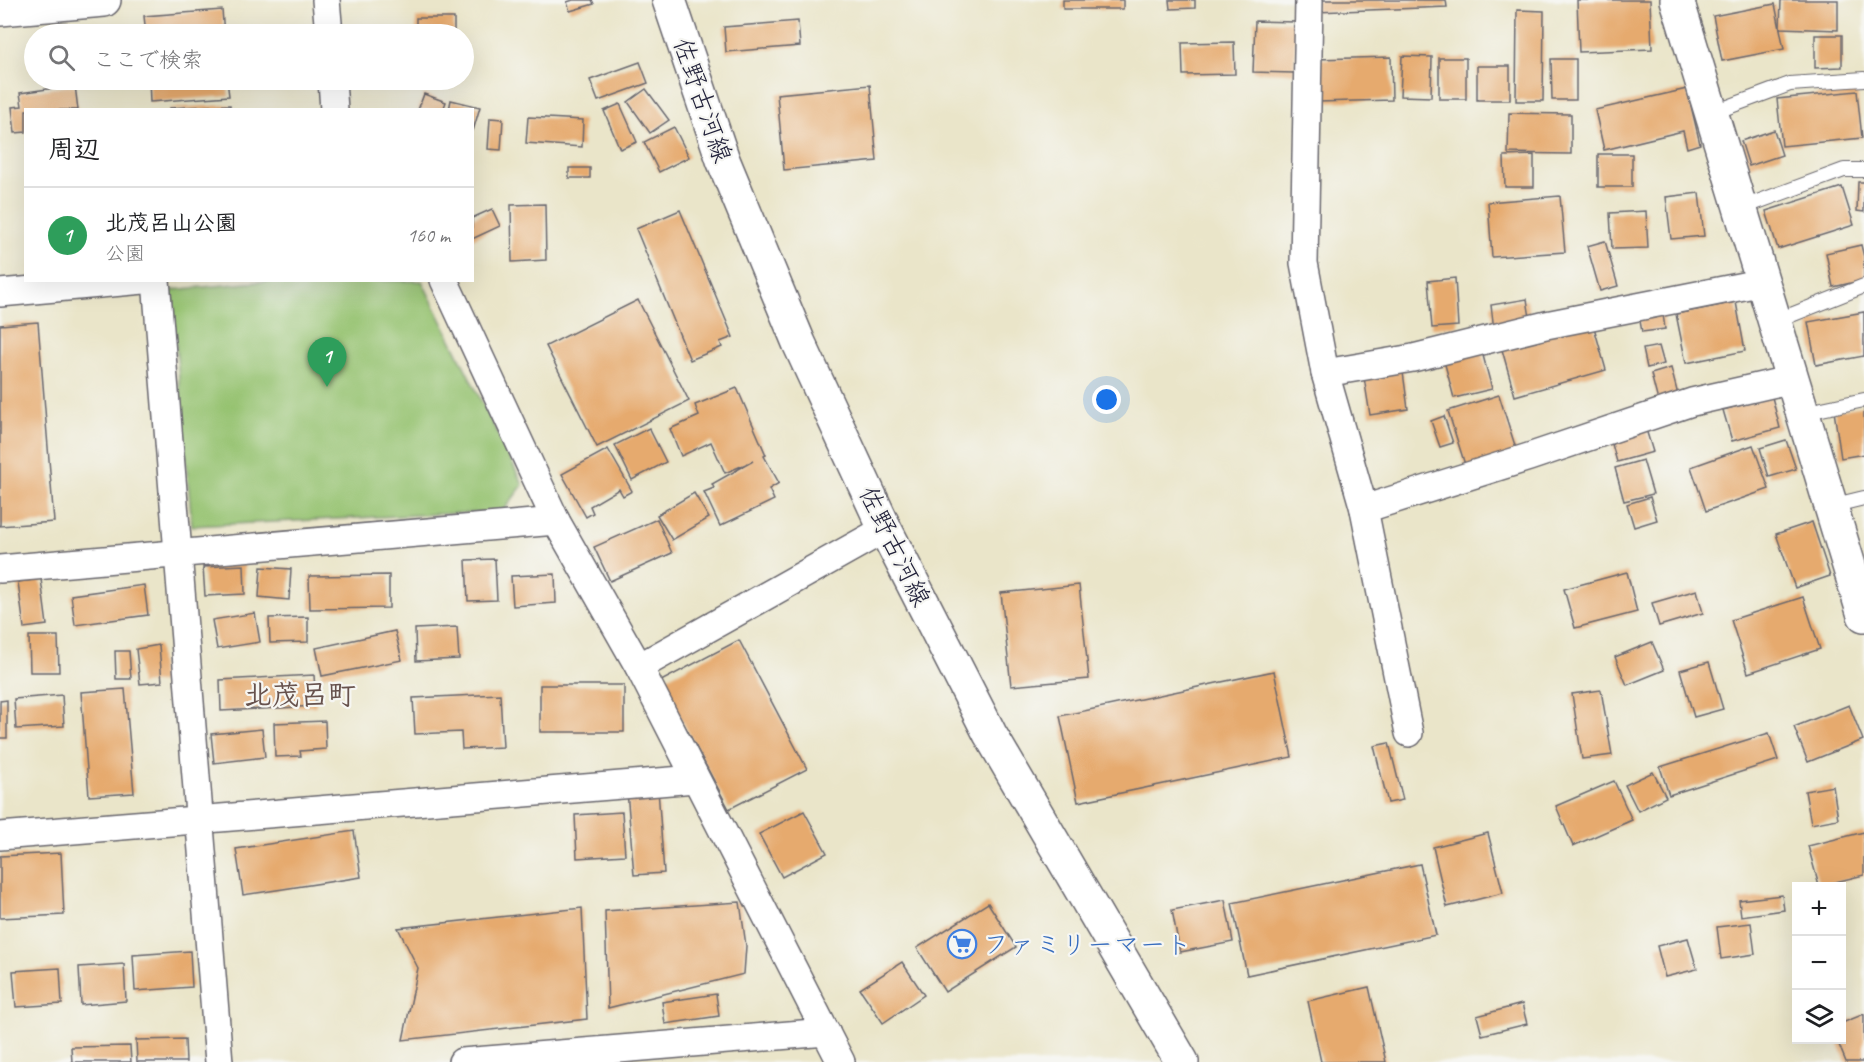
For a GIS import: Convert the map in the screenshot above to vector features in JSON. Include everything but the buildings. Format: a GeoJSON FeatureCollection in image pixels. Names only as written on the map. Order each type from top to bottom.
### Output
{"type":"FeatureCollection","features":[{"type":"Feature","properties":{"kind":"main road"},"geometry":{"type":"LineString","coordinates":[[0,9],[104,0]]}},
{"type":"Feature","properties":{"kind":"main road","name":"佐野古河線"},"geometry":{"type":"LineString","coordinates":[[669,0],[728,171],[799,343],[885,529],[990,734],[1182,1062]]}},
{"type":"Feature","properties":{"kind":"main road"},"geometry":{"type":"LineString","coordinates":[[1677,0],[1864,615]]}},
{"type":"Feature","properties":{"kind":"street"},"geometry":{"type":"LineString","coordinates":[[326,0],[328,24]]}},
{"type":"Feature","properties":{"kind":"street"},"geometry":{"type":"LineString","coordinates":[[1310,0],[1304,263],[1325,373],[1364,508],[1409,733]]}},
{"type":"Feature","properties":{"kind":"street"},"geometry":{"type":"LineString","coordinates":[[333,90],[334,108]]}},
{"type":"Feature","properties":{"kind":"street"},"geometry":{"type":"LineString","coordinates":[[0,292],[120,282]]}},
{"type":"Feature","properties":{"kind":"street"},"geometry":{"type":"LineString","coordinates":[[156,282],[219,1062]]}},
{"type":"Feature","properties":{"kind":"street"},"geometry":{"type":"LineString","coordinates":[[445,282],[556,520],[639,667],[841,1062]]}},
{"type":"Feature","properties":{"kind":"street"},"geometry":{"type":"LineString","coordinates":[[1325,373],[1413,357],[1546,325],[1764,282]]}},
{"type":"Feature","properties":{"kind":"street"},"geometry":{"type":"LineString","coordinates":[[1364,508],[1530,457],[1692,402],[1792,379]]}},
{"type":"Feature","properties":{"kind":"street"},"geometry":{"type":"LineString","coordinates":[[0,569],[556,520]]}},
{"type":"Feature","properties":{"kind":"street"},"geometry":{"type":"LineString","coordinates":[[639,667],[885,529]]}},
{"type":"Feature","properties":{"kind":"street"},"geometry":{"type":"LineString","coordinates":[[0,836],[695,779]]}},
{"type":"Feature","properties":{"kind":"street"},"geometry":{"type":"LineString","coordinates":[[462,1062],[826,1032]]}},
{"type":"Feature","properties":{"kind":"lane"},"geometry":{"type":"LineString","coordinates":[[1712,113],[1790,84],[1864,79]]}},
{"type":"Feature","properties":{"kind":"lane"},"geometry":{"type":"LineString","coordinates":[[1741,208],[1844,170],[1864,170]]}},
{"type":"Feature","properties":{"kind":"lane"},"geometry":{"type":"LineString","coordinates":[[1776,321],[1864,286]]}},
{"type":"Feature","properties":{"kind":"lane"},"geometry":{"type":"LineString","coordinates":[[1803,413],[1864,400]]}},
{"type":"Feature","properties":{"kind":"lane"},"geometry":{"type":"LineString","coordinates":[[1831,506],[1864,498]]}},
{"type":"Feature","properties":{"kind":"green space"},"geometry":{"type":"Polygon","coordinates":[[[258,282],[422,282],[523,485],[503,511],[192,526],[171,290],[258,282]]]}},
{"type":"Feature","properties":{"kind":"place","name":"北茂呂山公園"},"geometry":{"type":"Point","coordinates":[327,387]}},
{"type":"Feature","properties":{"kind":"place","name":"ファミリーマート"},"geometry":{"type":"Point","coordinates":[962,944]}},
{"type":"Feature","properties":{"kind":"district","name":"北茂呂町"},"geometry":{"type":"Point","coordinates":[300,694]}}]}
